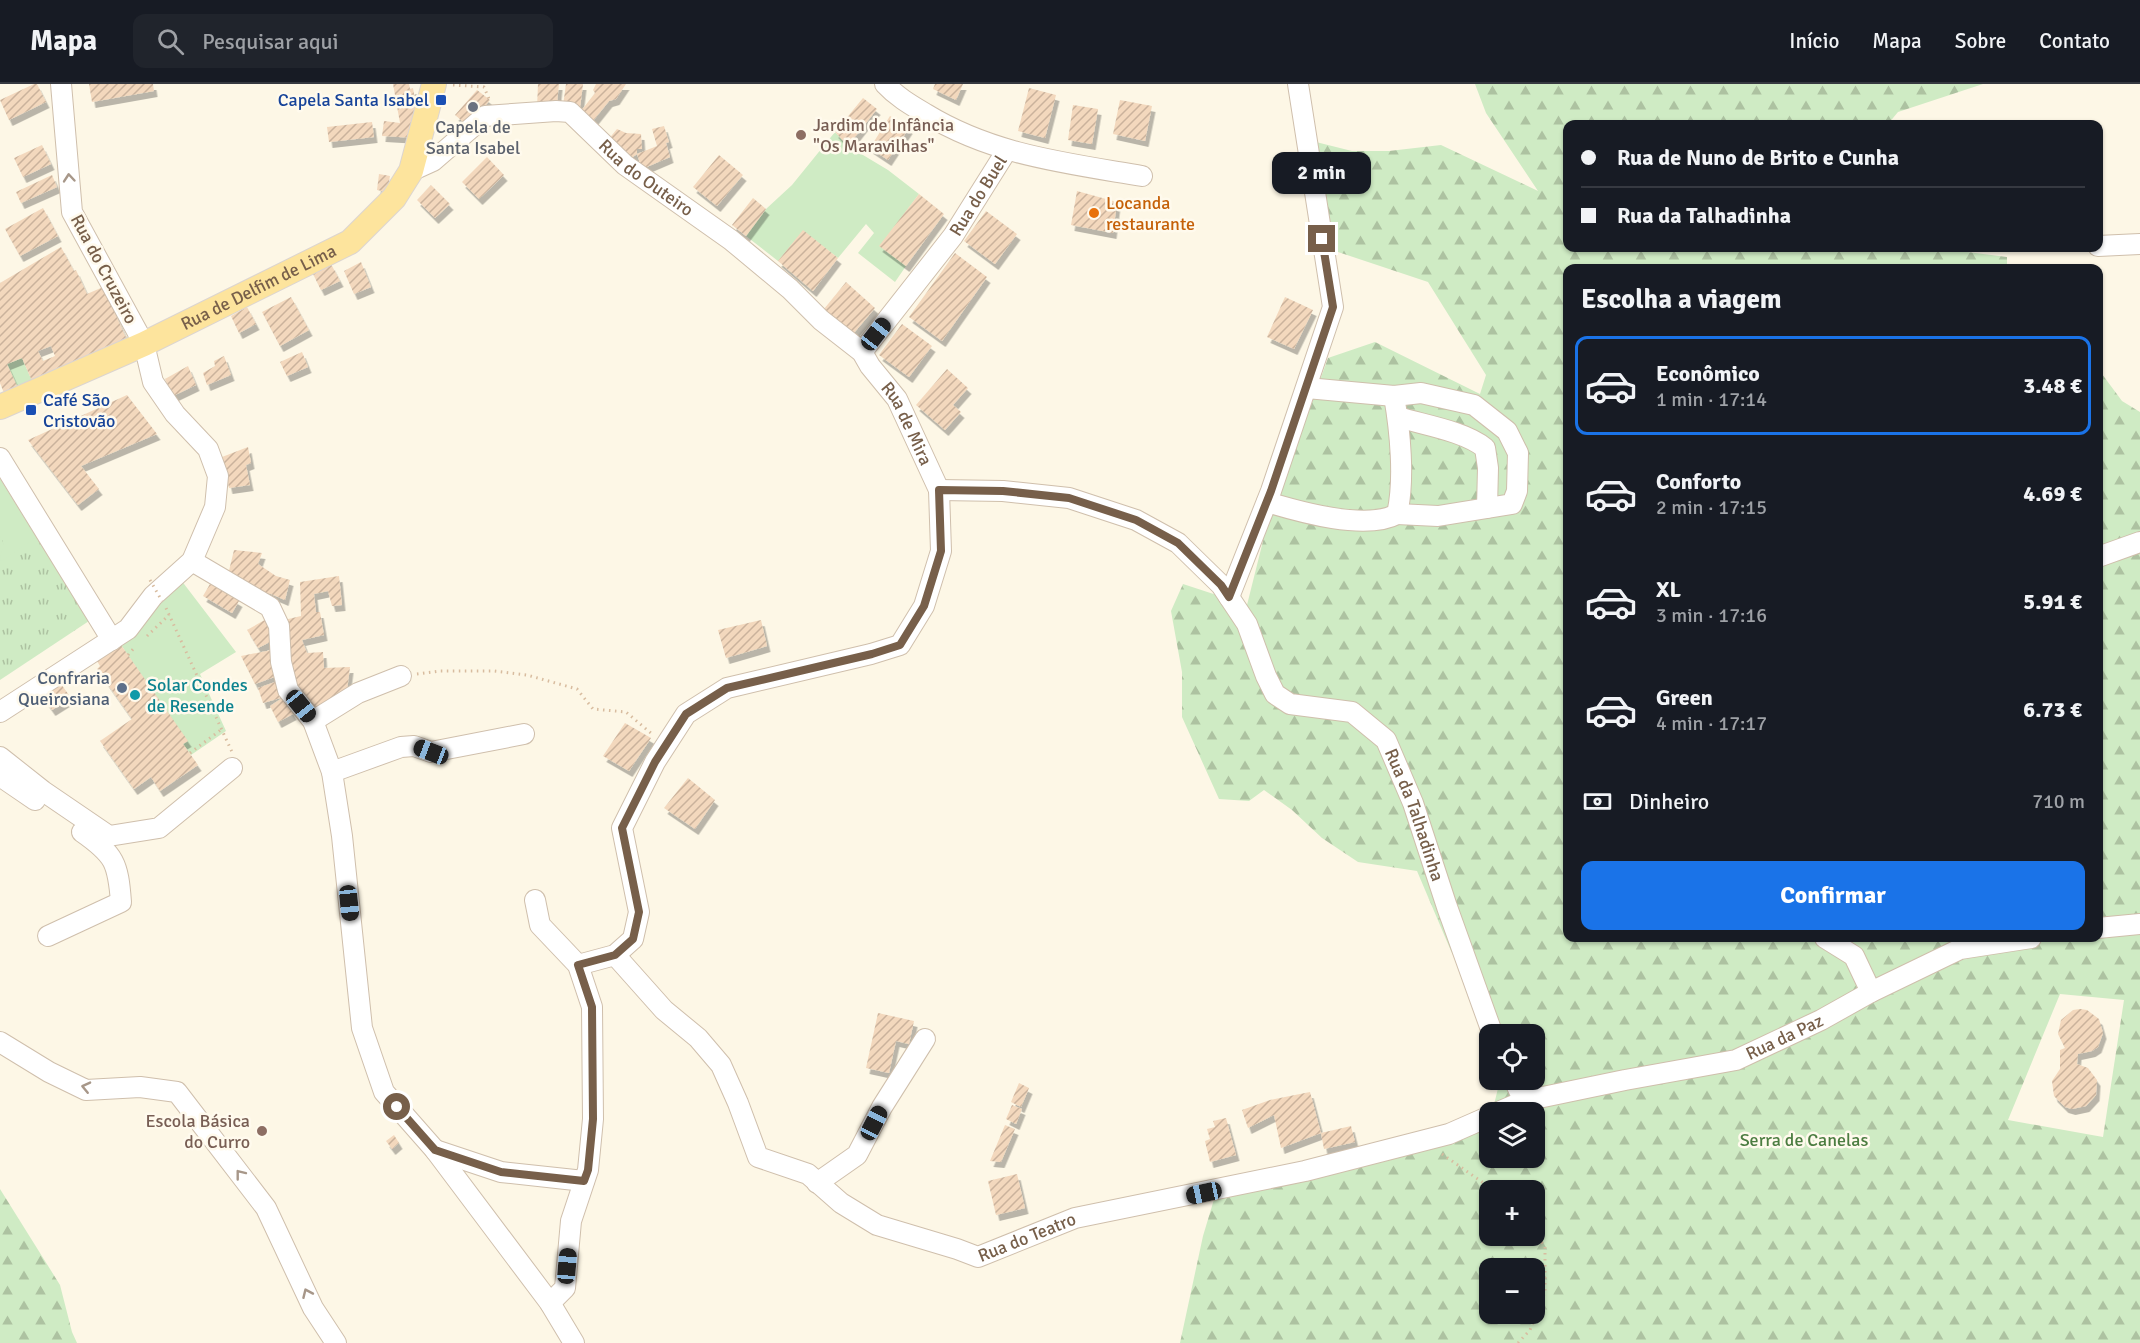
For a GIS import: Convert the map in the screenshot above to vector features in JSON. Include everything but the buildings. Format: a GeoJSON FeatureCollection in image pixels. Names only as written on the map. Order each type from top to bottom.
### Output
{"type":"FeatureCollection","features":[{"type":"Feature","properties":{"kind":"main road","name":"Rua de Delfim de Lima"},"geometry":{"type":"LineString","coordinates":[[0,407],[144,344],[350,242],[394,198],[411,171],[434,84]]}},
{"type":"Feature","properties":{"kind":"street","name":"Rua do Cruzeiro"},"geometry":{"type":"LineString","coordinates":[[61,84],[72,212],[144,344],[153,382],[175,414],[208,449],[218,477],[215,507],[192,561]]}},
{"type":"Feature","properties":{"kind":"street","name":"Rua do Buel"},"geometry":{"type":"LineString","coordinates":[[862,352],[952,236],[1007,150],[994,147],[948,127],[896,95],[885,84]]}},
{"type":"Feature","properties":{"kind":"street"},"geometry":{"type":"LineString","coordinates":[[1229,597],[1267,502],[1333,307],[1298,84]]}},
{"type":"Feature","properties":{"kind":"street","name":"Rua do Outeiro"},"geometry":{"type":"LineString","coordinates":[[411,171],[433,161],[485,116],[570,112],[625,165],[731,240],[790,289],[821,320],[862,352]]}},
{"type":"Feature","properties":{"kind":"street"},"geometry":{"type":"LineString","coordinates":[[1007,150],[1142,176]]}},
{"type":"Feature","properties":{"kind":"street"},"geometry":{"type":"LineString","coordinates":[[2103,246],[2140,244]]}},
{"type":"Feature","properties":{"kind":"street","name":"Rua de Mira"},"geometry":{"type":"LineString","coordinates":[[615,955],[633,939],[639,912],[622,828],[655,762],[686,714],[727,688],[872,654],[900,645],[924,606],[941,551],[939,490],[897,399],[870,366],[862,352]]}},
{"type":"Feature","properties":{"kind":"street"},"geometry":{"type":"LineString","coordinates":[[1267,502],[1312,515],[1363,520],[1391,517],[1397,513],[1438,516],[1512,504],[1517,491],[1518,453],[1507,431],[1474,405],[1421,393],[1394,396],[1307,388]]}},
{"type":"Feature","properties":{"kind":"street"},"geometry":{"type":"LineString","coordinates":[[1394,396],[1398,417],[1401,496],[1397,513]]}},
{"type":"Feature","properties":{"kind":"street"},"geometry":{"type":"LineString","coordinates":[[1398,417],[1457,434],[1478,442],[1485,448],[1488,468],[1487,508]]}},
{"type":"Feature","properties":{"kind":"street"},"geometry":{"type":"LineString","coordinates":[[0,458],[112,640]]}},
{"type":"Feature","properties":{"kind":"street","name":"Rua da Talhadinha"},"geometry":{"type":"LineString","coordinates":[[939,490],[1003,491],[1069,498],[1136,520],[1178,543],[1221,585],[1247,624],[1275,694],[1290,704],[1352,712],[1386,740],[1413,803],[1447,908],[1489,1024]]}},
{"type":"Feature","properties":{"kind":"street"},"geometry":{"type":"LineString","coordinates":[[2103,555],[2140,542]]}},
{"type":"Feature","properties":{"kind":"street"},"geometry":{"type":"LineString","coordinates":[[0,712],[128,629],[153,596],[192,561],[270,607],[279,626],[281,662],[288,690],[314,721],[332,771],[342,836],[362,1028],[384,1092],[435,1150],[550,1303],[574,1343]]}},
{"type":"Feature","properties":{"kind":"street"},"geometry":{"type":"LineString","coordinates":[[314,721],[358,693],[401,676]]}},
{"type":"Feature","properties":{"kind":"street"},"geometry":{"type":"LineString","coordinates":[[332,771],[401,747],[414,746],[431,752],[524,734]]}},
{"type":"Feature","properties":{"kind":"street"},"geometry":{"type":"LineString","coordinates":[[0,757],[43,791],[109,836],[159,828],[233,763]]}},
{"type":"Feature","properties":{"kind":"street"},"geometry":{"type":"LineString","coordinates":[[0,776],[99,844],[113,859],[119,876],[121,902],[48,936]]}},
{"type":"Feature","properties":{"kind":"street"},"geometry":{"type":"LineString","coordinates":[[535,900],[540,925],[578,965],[592,1007],[593,1119],[588,1170],[571,1221],[565,1288],[550,1303]]}},
{"type":"Feature","properties":{"kind":"street"},"geometry":{"type":"LineString","coordinates":[[2103,928],[2140,924]]}},
{"type":"Feature","properties":{"kind":"street"},"geometry":{"type":"LineString","coordinates":[[1831,942],[1854,956],[1871,992]]}},
{"type":"Feature","properties":{"kind":"street","name":"Rua da Paz"},"geometry":{"type":"LineString","coordinates":[[1524,1101],[1736,1060],[1821,1020],[1871,992],[1960,948],[2003,942]]}},
{"type":"Feature","properties":{"kind":"street"},"geometry":{"type":"LineString","coordinates":[[578,965],[615,955]]}},
{"type":"Feature","properties":{"kind":"street","name":"Rua do Teatro"},"geometry":{"type":"LineString","coordinates":[[615,955],[664,1010],[698,1038],[721,1065],[758,1157],[808,1174],[841,1203],[877,1225],[978,1257],[1075,1218],[1305,1171],[1449,1134],[1479,1121]]}},
{"type":"Feature","properties":{"kind":"street"},"geometry":{"type":"LineString","coordinates":[[817,1182],[857,1155],[882,1107],[925,1039]]}},
{"type":"Feature","properties":{"kind":"street"},"geometry":{"type":"LineString","coordinates":[[0,1042],[49,1072],[86,1090],[140,1087],[177,1092],[266,1208],[313,1308],[336,1343]]}},
{"type":"Feature","properties":{"kind":"street"},"geometry":{"type":"LineString","coordinates":[[1519,1090],[1524,1101]]}},
{"type":"Feature","properties":{"kind":"street"},"geometry":{"type":"LineString","coordinates":[[435,1150],[501,1172],[584,1181]]}},
{"type":"Feature","properties":{"kind":"path"},"geometry":{"type":"LineString","coordinates":[[434,84],[484,87],[495,115]]}},
{"type":"Feature","properties":{"kind":"path"},"geometry":{"type":"LineString","coordinates":[[150,580],[222,729],[233,763]]}},
{"type":"Feature","properties":{"kind":"path"},"geometry":{"type":"LineString","coordinates":[[401,676],[440,671],[494,671],[526,675],[577,689],[593,709],[626,712],[665,746]]}},
{"type":"Feature","properties":{"kind":"path"},"geometry":{"type":"LineString","coordinates":[[190,753],[222,729]]}},
{"type":"Feature","properties":{"kind":"path"},"geometry":{"type":"LineString","coordinates":[[1423,1140],[1479,1180]]}},
{"type":"Feature","properties":{"kind":"path"},"geometry":{"type":"LineString","coordinates":[[1518,1343],[1530,1330],[1545,1292],[1545,1246]]}},
{"type":"Feature","properties":{"kind":"green space","name":"Serra de Canelas"},"geometry":{"type":"Polygon","coordinates":[[[1475,84],[1983,84],[1898,112],[1891,120],[1563,120],[1563,252],[1968,252],[2007,257],[2007,264],[1563,264],[1563,942],[2103,942],[2103,375],[2122,401],[2140,412],[2140,1343],[1180,1343],[1203,1236],[1218,1186],[1479,1117],[1479,1168],[1545,1168],[1545,1102],[1495,1102],[1498,1090],[1545,1090],[1545,1024],[1488,1024],[1451,951],[1417,871],[1358,862],[1322,838],[1292,810],[1264,790],[1249,801],[1219,799],[1182,717],[1182,672],[1171,611],[1183,584],[1247,605],[1266,529],[1328,358],[1375,342],[1480,394],[1486,375],[1428,282],[1332,250],[1312,141],[1352,151],[1389,151],[1441,145],[1538,191],[1486,113],[1475,84]],[[2060,994],[2008,1120],[2103,1137],[2124,1000],[2060,994]]]}},
{"type":"Feature","properties":{"kind":"green space"},"geometry":{"type":"Polygon","coordinates":[[[835,132],[848,146],[888,170],[919,194],[880,246],[906,266],[895,282],[858,253],[874,233],[866,224],[838,258],[803,231],[778,261],[746,236],[766,209],[792,185],[835,132]]]}},
{"type":"Feature","properties":{"kind":"green space"},"geometry":{"type":"Polygon","coordinates":[[[22,358],[32,381],[17,387],[7,364],[22,358]]]}},
{"type":"Feature","properties":{"kind":"green space"},"geometry":{"type":"Polygon","coordinates":[[[0,479],[89,621],[0,680],[0,479]]]}},
{"type":"Feature","properties":{"kind":"green space"},"geometry":{"type":"Polygon","coordinates":[[[0,479],[36,537],[0,562],[3,545],[0,536],[0,479]]]}},
{"type":"Feature","properties":{"kind":"green space"},"geometry":{"type":"Polygon","coordinates":[[[181,580],[236,652],[200,674],[226,731],[191,755],[183,744],[187,741],[121,645],[137,631],[160,600],[181,580]]]}},
{"type":"Feature","properties":{"kind":"green space"},"geometry":{"type":"Polygon","coordinates":[[[0,1189],[60,1285],[77,1343],[0,1343],[0,1189]]]}},
{"type":"Feature","properties":{"kind":"place","name":"Capela Santa Isabel"},"geometry":{"type":"Point","coordinates":[441,100]}},
{"type":"Feature","properties":{"kind":"place","name":"Capela de Santa Isabel"},"geometry":{"type":"Point","coordinates":[473,107]}},
{"type":"Feature","properties":{"kind":"place","name":"Jardim de Infância \"Os Maravilhas\""},"geometry":{"type":"Point","coordinates":[801,135]}},
{"type":"Feature","properties":{"kind":"place","name":"Locanda restaurante"},"geometry":{"type":"Point","coordinates":[1094,213]}},
{"type":"Feature","properties":{"kind":"place","name":"Café São Cristovão"},"geometry":{"type":"Point","coordinates":[31,410]}},
{"type":"Feature","properties":{"kind":"place","name":"Confraria Queirosiana"},"geometry":{"type":"Point","coordinates":[122,688]}},
{"type":"Feature","properties":{"kind":"place","name":"Solar Condes de Resende"},"geometry":{"type":"Point","coordinates":[135,695]}},
{"type":"Feature","properties":{"kind":"place","name":"Escola Básica do Curro"},"geometry":{"type":"Point","coordinates":[262,1131]}},
{"type":"Feature","properties":{"kind":"route"},"geometry":{"type":"LineString","coordinates":[[397,1107],[435,1150],[501,1172],[584,1181],[588,1170],[593,1119],[592,1007],[578,965],[615,955],[633,939],[639,912],[622,828],[655,762],[686,714],[727,688],[785,676],[900,645],[924,606],[941,551],[939,490],[1003,491],[1069,498],[1136,520],[1178,543],[1221,585],[1229,597],[1271,491],[1333,307],[1322,239]]}}]}
